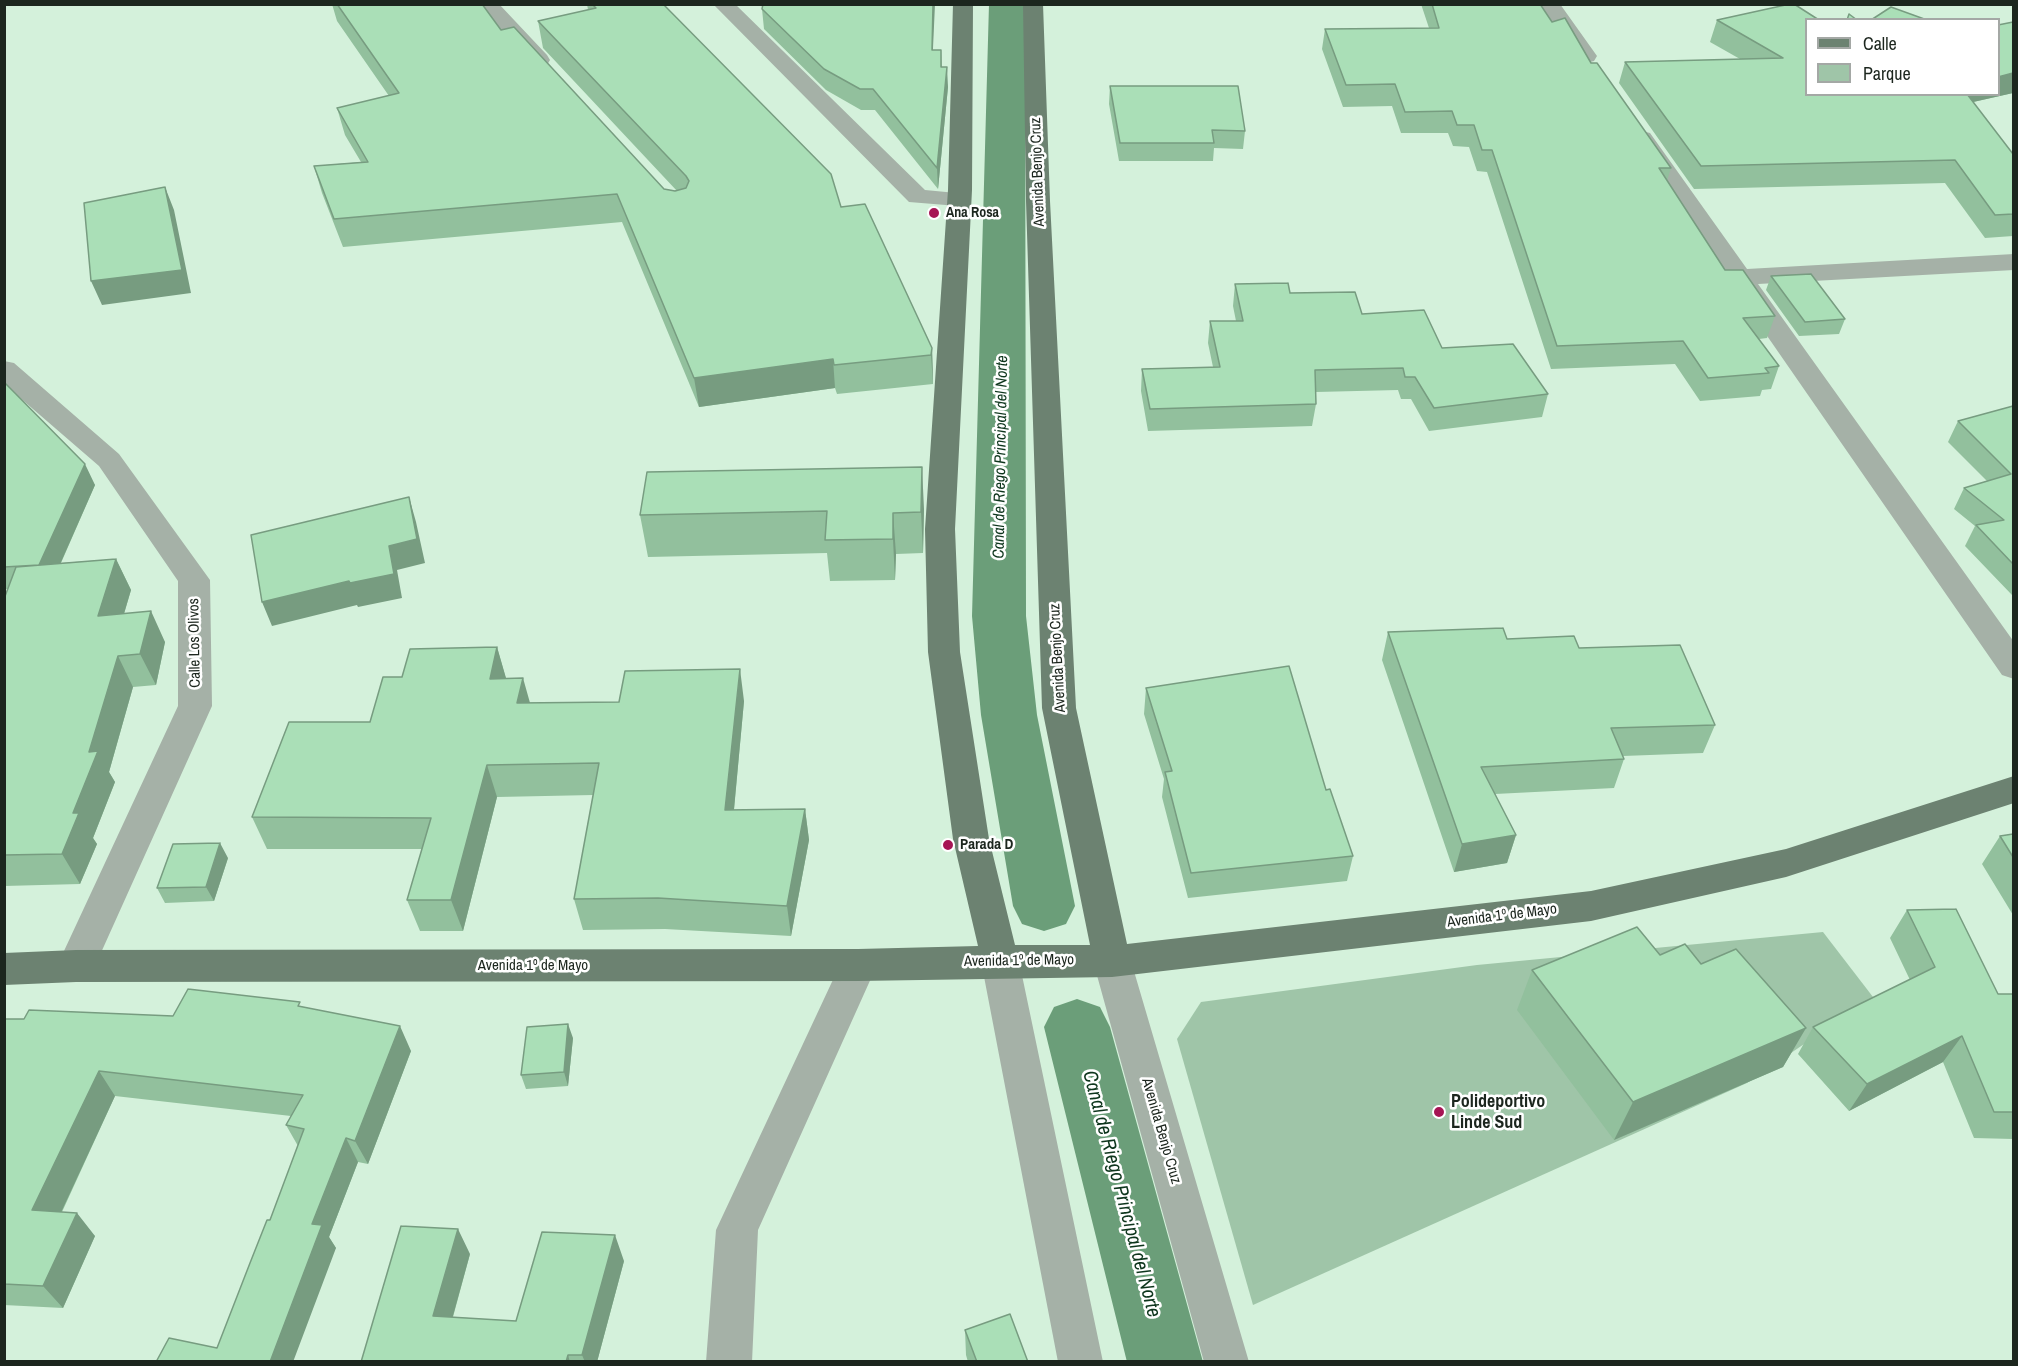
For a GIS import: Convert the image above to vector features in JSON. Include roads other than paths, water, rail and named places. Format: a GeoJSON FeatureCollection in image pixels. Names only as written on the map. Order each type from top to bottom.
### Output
{"type":"FeatureCollection","features":[{"type":"Feature","properties":{"kind":"main road"},"geometry":{"type":"LineString","coordinates":[[963,4],[958,199],[940,529],[944,652],[971,839],[1000,961]]}},
{"type":"Feature","properties":{"kind":"main road","name":"Avenida Benjo Cruz"},"geometry":{"type":"LineString","coordinates":[[1033,4],[1038,201],[1059,708],[1112,961]]}},
{"type":"Feature","properties":{"kind":"main road","name":"Avenida 1º de Mayo"},"geometry":{"type":"LineString","coordinates":[[4,969],[76,966],[858,966],[1000,961],[1112,961],[1591,906],[1786,863],[2013,789]]}},
{"type":"Feature","properties":{"kind":"street"},"geometry":{"type":"LineString","coordinates":[[487,4],[556,79]]}},
{"type":"Feature","properties":{"kind":"street"},"geometry":{"type":"LineString","coordinates":[[723,4],[918,196],[958,199]]}},
{"type":"Feature","properties":{"kind":"street"},"geometry":{"type":"LineString","coordinates":[[1550,4],[1597,73]]}},
{"type":"Feature","properties":{"kind":"street"},"geometry":{"type":"LineString","coordinates":[[1631,121],[2013,667]]}},
{"type":"Feature","properties":{"kind":"street"},"geometry":{"type":"LineString","coordinates":[[1739,277],[2013,262]]}},
{"type":"Feature","properties":{"kind":"street","name":"Calle Los Olivos"},"geometry":{"type":"LineString","coordinates":[[4,369],[109,460],[194,580],[195,706],[76,966]]}},
{"type":"Feature","properties":{"kind":"street"},"geometry":{"type":"LineString","coordinates":[[1000,961],[1081,1362]]}},
{"type":"Feature","properties":{"kind":"street","name":"Avenida Benjo Cruz"},"geometry":{"type":"LineString","coordinates":[[1112,961],[1227,1362]]}},
{"type":"Feature","properties":{"kind":"street"},"geometry":{"type":"LineString","coordinates":[[729,1362],[737,1230],[858,966]]}},
{"type":"Feature","properties":{"kind":"waterway","name":"Canal de Riego Principal del Norte"},"geometry":{"type":"LineString","coordinates":[[1007,4],[999,616],[1009,715],[1044,906]]}},
{"type":"Feature","properties":{"kind":"waterway","name":"Canal de Riego Principal del Norte"},"geometry":{"type":"LineString","coordinates":[[1077,1027],[1165,1362]]}},
{"type":"Feature","properties":{"kind":"place","name":"Ana Rosa"},"geometry":{"type":"Point","coordinates":[934,213]}},
{"type":"Feature","properties":{"kind":"place","name":"Parada D"},"geometry":{"type":"Point","coordinates":[948,845]}},
{"type":"Feature","properties":{"kind":"place","name":"Polideportivo Linde Sud"},"geometry":{"type":"Point","coordinates":[1439,1112]}}]}
